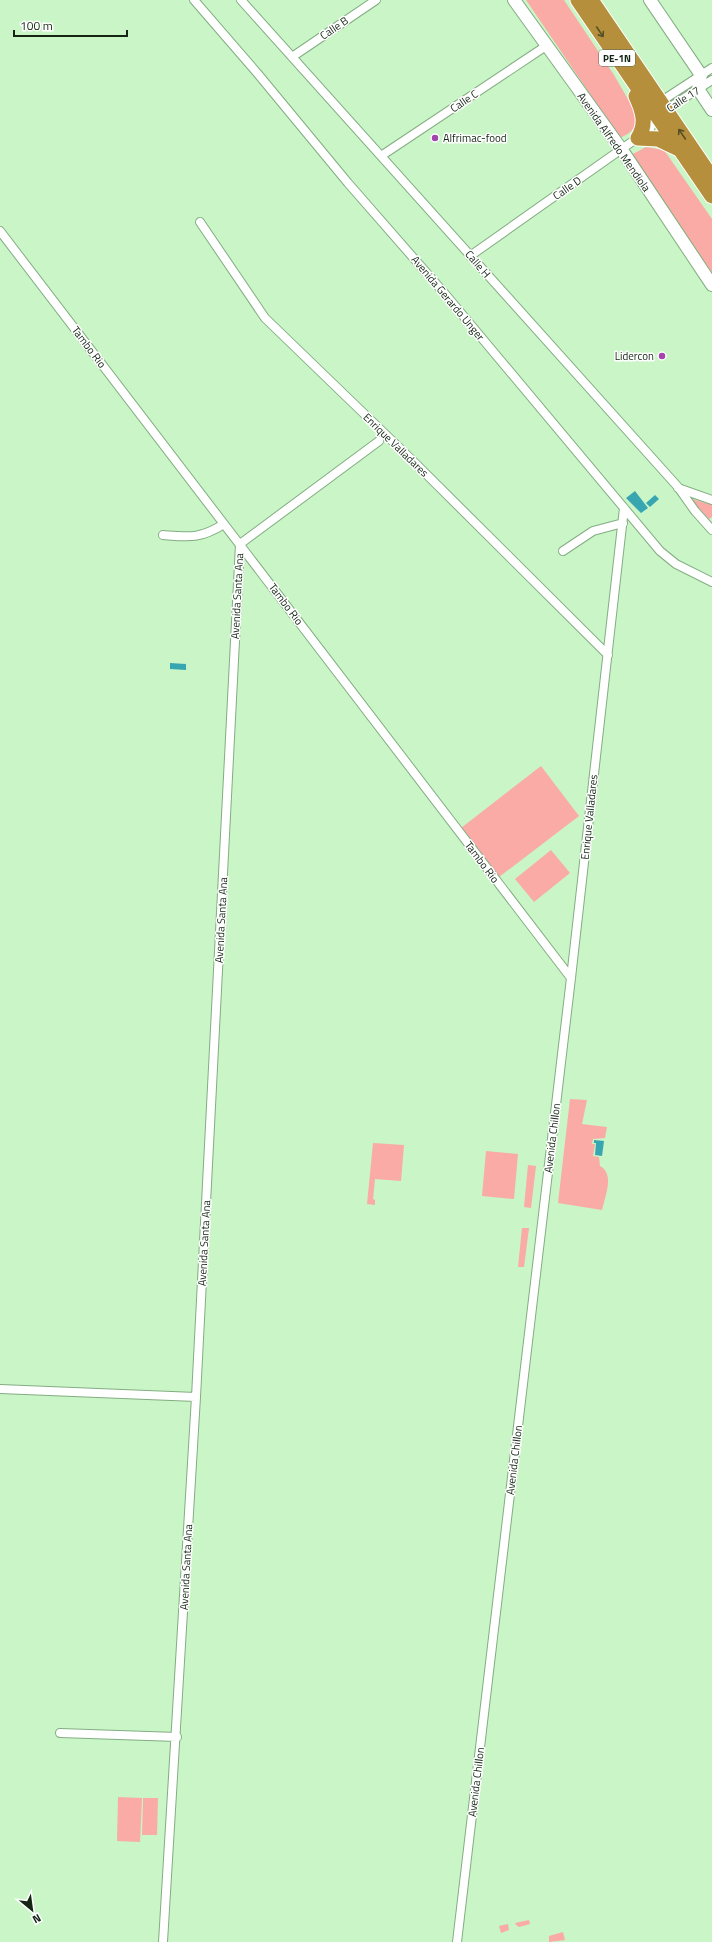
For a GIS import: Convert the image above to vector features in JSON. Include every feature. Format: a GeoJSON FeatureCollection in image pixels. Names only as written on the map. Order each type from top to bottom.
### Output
{"type":"FeatureCollection","features":[{"type":"Feature","properties":{"kind":"highway","name":"PE-1N"},"geometry":{"type":"LineString","coordinates":[[578,0],[628,75],[661,109],[680,149],[712,196]]}},
{"type":"Feature","properties":{"kind":"highway","name":"PE-1N"},"geometry":{"type":"LineString","coordinates":[[591,0],[661,109],[712,178]]}},
{"type":"Feature","properties":{"kind":"highway"},"geometry":{"type":"LineString","coordinates":[[628,75],[644,120],[643,128],[638,138],[658,139],[680,149]]}},
{"type":"Feature","properties":{"kind":"street","name":"Avenida Gerardo Unger"},"geometry":{"type":"LineString","coordinates":[[194,0],[258,74],[348,183],[445,294],[660,551],[676,564],[712,582]]}},
{"type":"Feature","properties":{"kind":"street","name":"Calle H"},"geometry":{"type":"LineString","coordinates":[[241,0],[678,487],[695,511],[712,530]]}},
{"type":"Feature","properties":{"kind":"street","name":"Avenida Alfredo Mendiola"},"geometry":{"type":"LineString","coordinates":[[514,0],[622,150],[712,285]]}},
{"type":"Feature","properties":{"kind":"street"},"geometry":{"type":"LineString","coordinates":[[650,0],[706,78],[698,89],[712,110]]}},
{"type":"Feature","properties":{"kind":"street","name":"Calle B"},"geometry":{"type":"LineString","coordinates":[[292,57],[370,1]]}},
{"type":"Feature","properties":{"kind":"street","name":"Calle C"},"geometry":{"type":"LineString","coordinates":[[381,156],[546,46]]}},
{"type":"Feature","properties":{"kind":"street","name":"Calle 17"},"geometry":{"type":"LineString","coordinates":[[661,109],[706,78],[712,68]]}},
{"type":"Feature","properties":{"kind":"street","name":"Calle 17"},"geometry":{"type":"LineString","coordinates":[[661,109],[698,89]]}},
{"type":"Feature","properties":{"kind":"street","name":"Calle D"},"geometry":{"type":"LineString","coordinates":[[470,256],[650,129],[661,109]]}},
{"type":"Feature","properties":{"kind":"street","name":"Enrique Valladares"},"geometry":{"type":"LineString","coordinates":[[200,222],[265,318],[413,461],[608,655]]}},
{"type":"Feature","properties":{"kind":"street","name":"Tambo Rio"},"geometry":{"type":"LineString","coordinates":[[0,231],[571,978]]}},
{"type":"Feature","properties":{"kind":"street"},"geometry":{"type":"LineString","coordinates":[[240,544],[379,441]]}},
{"type":"Feature","properties":{"kind":"street"},"geometry":{"type":"LineString","coordinates":[[678,487],[712,500]]}},
{"type":"Feature","properties":{"kind":"street","name":"Enrique Valladares"},"geometry":{"type":"LineString","coordinates":[[571,978],[624,508]]}},
{"type":"Feature","properties":{"kind":"street"},"geometry":{"type":"LineString","coordinates":[[562,551],[593,531],[623,522]]}},
{"type":"Feature","properties":{"kind":"street"},"geometry":{"type":"LineString","coordinates":[[163,535],[192,537],[209,532],[224,524]]}},
{"type":"Feature","properties":{"kind":"street","name":"Avenida Santa Ana"},"geometry":{"type":"LineString","coordinates":[[163,1942],[177,1737],[196,1397],[240,544]]}},
{"type":"Feature","properties":{"kind":"street","name":"Avenida Chillon"},"geometry":{"type":"LineString","coordinates":[[457,1942],[571,978]]}},
{"type":"Feature","properties":{"kind":"street"},"geometry":{"type":"LineString","coordinates":[[0,1389],[196,1397]]}},
{"type":"Feature","properties":{"kind":"street"},"geometry":{"type":"LineString","coordinates":[[60,1733],[177,1737]]}},
{"type":"Feature","properties":{"kind":"shaded area"},"geometry":{"type":"Polygon","coordinates":[[[526,0],[564,0],[614,75],[637,115],[637,120],[633,130],[620,138],[526,0]]]}},
{"type":"Feature","properties":{"kind":"shaded area"},"geometry":{"type":"Polygon","coordinates":[[[646,147],[664,150],[712,219],[712,273],[631,155],[646,147]]]}},
{"type":"Feature","properties":{"kind":"shaded area"},"geometry":{"type":"Polygon","coordinates":[[[689,498],[712,505],[712,517],[709,519],[689,498]]]}},
{"type":"Feature","properties":{"kind":"shaded area"},"geometry":{"type":"Polygon","coordinates":[[[541,766],[579,816],[499,877],[461,828],[541,766]]]}},
{"type":"Feature","properties":{"kind":"shaded area"},"geometry":{"type":"Polygon","coordinates":[[[551,850],[570,873],[534,902],[515,879],[551,850]]]}},
{"type":"Feature","properties":{"kind":"shaded area"},"geometry":{"type":"Polygon","coordinates":[[[570,1099],[587,1100],[582,1124],[607,1127],[605,1138],[593,1139],[592,1144],[595,1144],[593,1156],[599,1157],[600,1166],[605,1170],[608,1180],[607,1192],[602,1210],[558,1203],[570,1099]]]}},
{"type":"Feature","properties":{"kind":"shaded area"},"geometry":{"type":"Polygon","coordinates":[[[373,1143],[404,1145],[401,1181],[375,1179],[373,1199],[375,1200],[375,1205],[367,1204],[373,1143]]]}},
{"type":"Feature","properties":{"kind":"shaded area"},"geometry":{"type":"Polygon","coordinates":[[[486,1151],[518,1154],[514,1199],[482,1196],[486,1151]]]}},
{"type":"Feature","properties":{"kind":"shaded area"},"geometry":{"type":"Polygon","coordinates":[[[528,1165],[536,1166],[531,1208],[524,1207],[528,1165]]]}},
{"type":"Feature","properties":{"kind":"shaded area"},"geometry":{"type":"Polygon","coordinates":[[[522,1228],[529,1228],[524,1267],[518,1267],[522,1228]]]}},
{"type":"Feature","properties":{"kind":"shaded area"},"geometry":{"type":"Polygon","coordinates":[[[118,1797],[142,1798],[140,1842],[117,1841],[118,1797]]]}},
{"type":"Feature","properties":{"kind":"shaded area"},"geometry":{"type":"Polygon","coordinates":[[[143,1798],[158,1798],[157,1835],[142,1835],[143,1798]]]}},
{"type":"Feature","properties":{"kind":"shaded area"},"geometry":{"type":"Polygon","coordinates":[[[529,1920],[530,1924],[519,1927],[515,1923],[529,1920]]]}},
{"type":"Feature","properties":{"kind":"shaded area"},"geometry":{"type":"Polygon","coordinates":[[[508,1924],[509,1930],[501,1933],[499,1926],[508,1924]]]}},
{"type":"Feature","properties":{"kind":"shaded area"},"geometry":{"type":"Polygon","coordinates":[[[563,1932],[565,1940],[549,1942],[549,1936],[563,1932]]]}},
{"type":"Feature","properties":{"kind":"water"},"geometry":{"type":"Polygon","coordinates":[[[635,491],[648,508],[641,513],[626,498],[635,491]]]}},
{"type":"Feature","properties":{"kind":"water"},"geometry":{"type":"Polygon","coordinates":[[[655,495],[659,499],[650,507],[646,503],[655,495]]]}},
{"type":"Feature","properties":{"kind":"water"},"geometry":{"type":"Polygon","coordinates":[[[170,663],[186,664],[186,670],[170,669],[170,663]]]}},
{"type":"Feature","properties":{"kind":"water"},"geometry":{"type":"Polygon","coordinates":[[[594,1140],[604,1141],[602,1156],[595,1155],[596,1143],[594,1143],[594,1140]]]}},
{"type":"Feature","properties":{"kind":"place","name":"Alfrimac-food"},"geometry":{"type":"Point","coordinates":[435,138]}},
{"type":"Feature","properties":{"kind":"place","name":"Lidercon"},"geometry":{"type":"Point","coordinates":[662,356]}}]}
